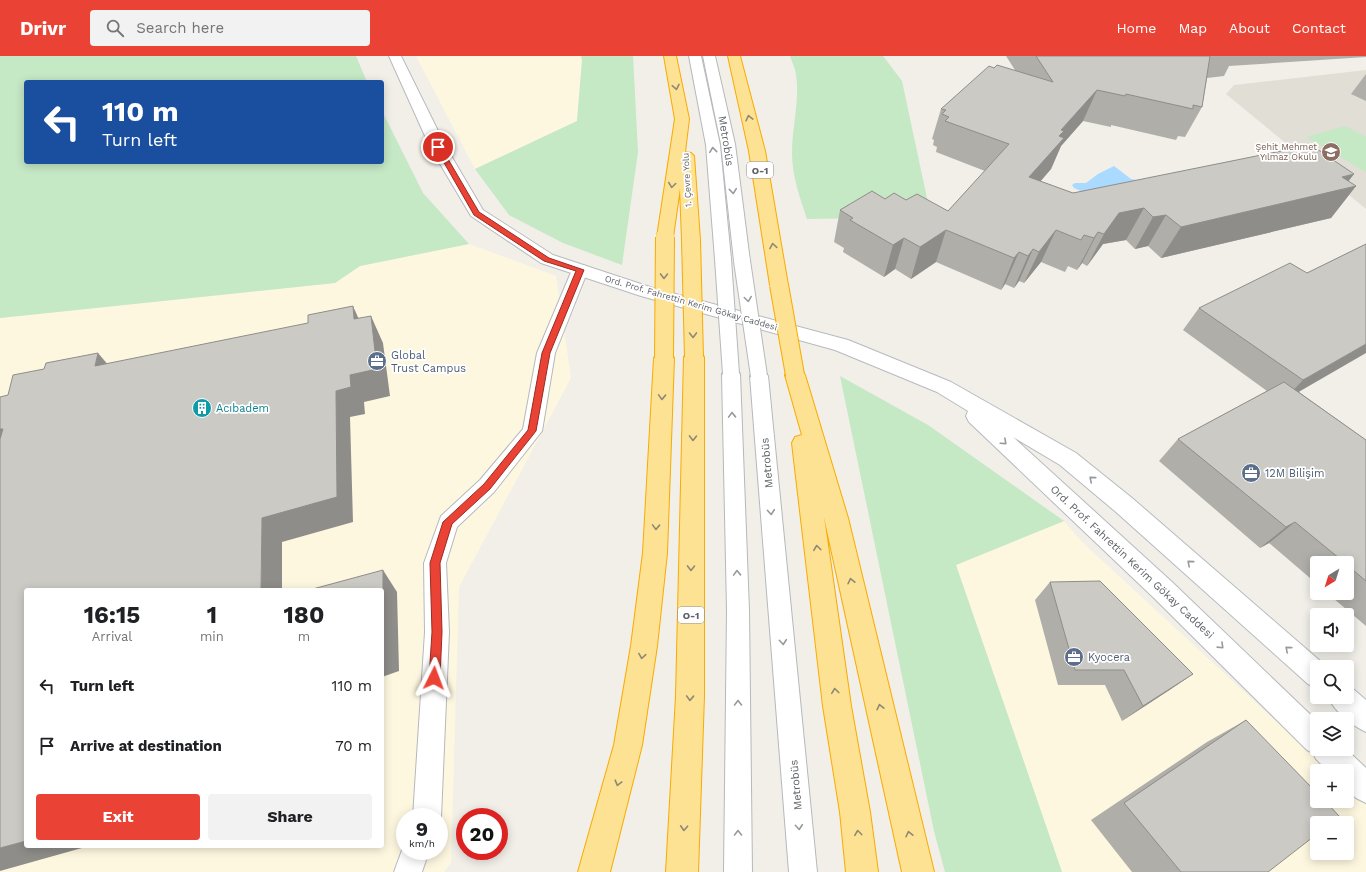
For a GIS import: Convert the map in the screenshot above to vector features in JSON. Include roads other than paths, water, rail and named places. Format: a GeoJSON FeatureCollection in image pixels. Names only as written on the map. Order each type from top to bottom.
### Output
{"type":"FeatureCollection","features":[{"type":"Feature","properties":{"kind":"highway","name":"O-1"},"geometry":{"type":"LineString","coordinates":[[670,56],[682,119]]}},
{"type":"Feature","properties":{"kind":"highway","name":"O-1"},"geometry":{"type":"LineString","coordinates":[[734,56],[757,151],[795,375],[837,706],[855,812],[862,872]]}},
{"type":"Feature","properties":{"kind":"highway"},"geometry":{"type":"LineString","coordinates":[[594,872],[628,744],[644,646],[655,552],[664,358],[665,237],[682,119]]}},
{"type":"Feature","properties":{"kind":"highway","name":"1. Çevre Yolu"},"geometry":{"type":"LineString","coordinates":[[682,119],[686,154],[691,240],[694,357],[690,696],[682,872]]}},
{"type":"Feature","properties":{"kind":"highway"},"geometry":{"type":"LineString","coordinates":[[795,375],[836,518],[918,872]]}},
{"type":"Feature","properties":{"kind":"street","name":"Ord. Prof. Fahrettin Kerim Gökay Caddesi"},"geometry":{"type":"LineString","coordinates":[[396,56],[438,147],[477,213],[547,259],[647,292],[841,345],[944,387],[1068,459],[1130,510],[1310,669]]}},
{"type":"Feature","properties":{"kind":"street","name":"Ord. Prof. Fahrettin Kerim Gökay Caddesi"},"geometry":{"type":"LineString","coordinates":[[944,387],[1158,585],[1310,733]]}},
{"type":"Feature","properties":{"kind":"street"},"geometry":{"type":"LineString","coordinates":[[1350,704],[1366,718]]}},
{"type":"Feature","properties":{"kind":"street"},"geometry":{"type":"LineString","coordinates":[[1333,756],[1366,788]]}},
{"type":"Feature","properties":{"kind":"lane","name":"Metrobüs"},"geometry":{"type":"LineString","coordinates":[[694,56],[713,145],[731,374],[738,610],[738,872]]}},
{"type":"Feature","properties":{"kind":"lane","name":"Metrobüs"},"geometry":{"type":"LineString","coordinates":[[709,56],[728,144],[742,261],[759,376],[803,872]]}},
{"type":"Feature","properties":{"kind":"lane"},"geometry":{"type":"LineString","coordinates":[[427,808],[437,632],[435,563],[448,522],[487,486],[532,431],[546,353],[580,270]]}},
{"type":"Feature","properties":{"kind":"lane"},"geometry":{"type":"LineString","coordinates":[[408,872],[412,860]]}},
{"type":"Feature","properties":{"kind":"water"},"geometry":{"type":"Polygon","coordinates":[[[1114,166],[1131,179],[1137,180],[1083,192],[1074,188],[1072,185],[1075,183],[1086,183],[1098,174],[1114,166]]]}},
{"type":"Feature","properties":{"kind":"place","name":"Şehit Mehmet Yılmaz Okulu"},"geometry":{"type":"Point","coordinates":[1331,152]}},
{"type":"Feature","properties":{"kind":"place","name":"Global Trust Campus"},"geometry":{"type":"Point","coordinates":[377,361]}},
{"type":"Feature","properties":{"kind":"place","name":"Acıbadem"},"geometry":{"type":"Point","coordinates":[202,408]}},
{"type":"Feature","properties":{"kind":"place","name":"12M Bilişim"},"geometry":{"type":"Point","coordinates":[1251,473]}},
{"type":"Feature","properties":{"kind":"place","name":"Kyocera"},"geometry":{"type":"Point","coordinates":[1074,657]}}]}
